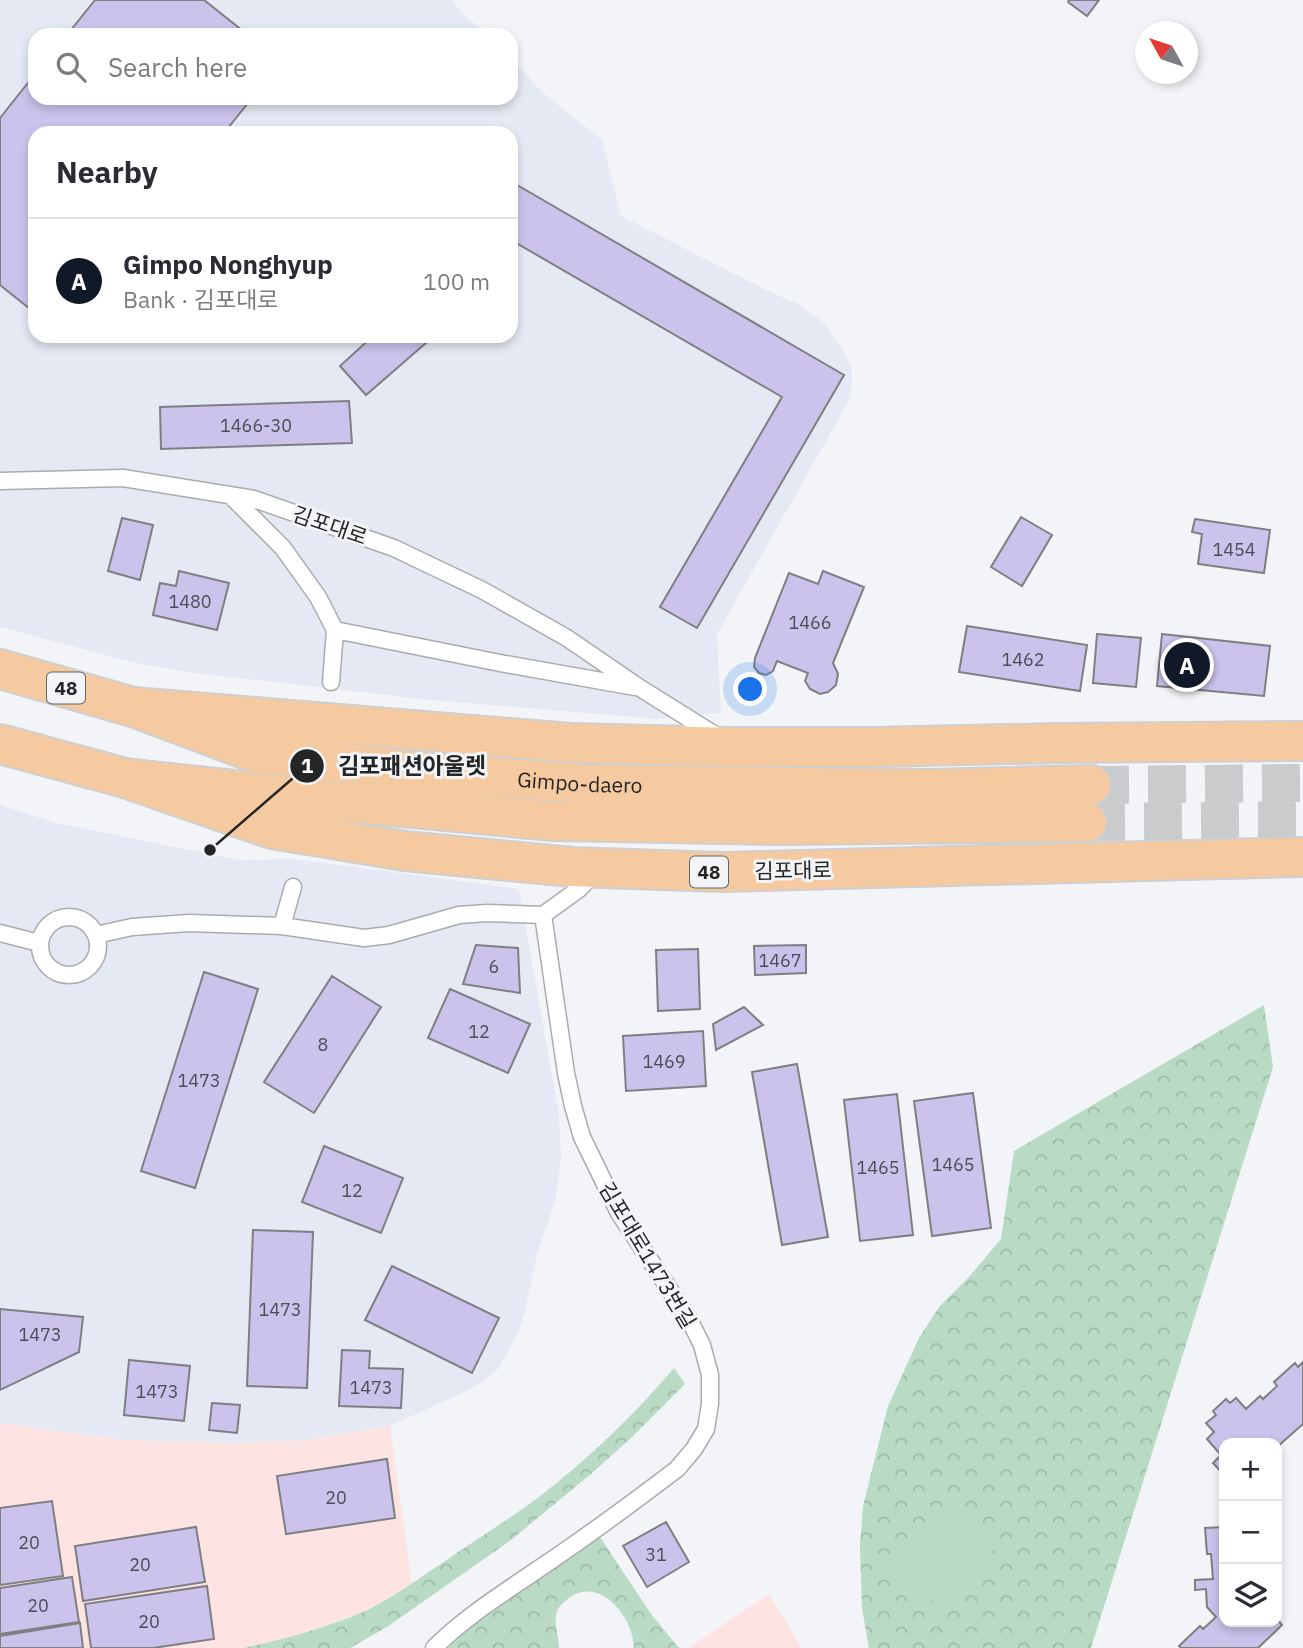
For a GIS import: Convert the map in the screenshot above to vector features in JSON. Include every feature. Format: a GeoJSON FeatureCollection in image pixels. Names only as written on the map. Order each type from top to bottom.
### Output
{"type":"FeatureCollection","features":[{"type":"Feature","properties":{"kind":"main road","name":"Gimpo-daero"},"geometry":{"type":"LineString","coordinates":[[0,669],[133,707],[256,753],[406,770],[586,784],[930,789],[1091,785]]}},
{"type":"Feature","properties":{"kind":"main road","name":"48"},"geometry":{"type":"LineString","coordinates":[[133,707],[571,743],[872,747],[1303,741]]}},
{"type":"Feature","properties":{"kind":"main road","name":"Gimpo-daero"},"geometry":{"type":"LineString","coordinates":[[0,744],[125,778],[554,821],[778,825],[1087,822]]}},
{"type":"Feature","properties":{"kind":"main road","name":"김포대로"},"geometry":{"type":"LineString","coordinates":[[125,778],[272,829],[405,852],[572,867],[722,872],[1303,857]]}},
{"type":"Feature","properties":{"kind":"lane","name":"김포대로"},"geometry":{"type":"LineString","coordinates":[[0,481],[123,478],[254,499],[394,548],[482,590],[567,638],[734,747]]}},
{"type":"Feature","properties":{"kind":"lane"},"geometry":{"type":"LineString","coordinates":[[230,495],[283,548],[318,597],[335,630],[331,682]]}},
{"type":"Feature","properties":{"kind":"lane"},"geometry":{"type":"LineString","coordinates":[[335,630],[640,688]]}},
{"type":"Feature","properties":{"kind":"lane"},"geometry":{"type":"LineString","coordinates":[[96,935],[132,926],[189,923],[282,926],[364,937],[389,934],[459,915],[543,915],[579,889],[599,868]]}},
{"type":"Feature","properties":{"kind":"lane"},"geometry":{"type":"LineString","coordinates":[[282,926],[293,887]]}},
{"type":"Feature","properties":{"kind":"lane","name":"김포대로1473번길"},"geometry":{"type":"LineString","coordinates":[[434,1648],[484,1605],[677,1469],[706,1429],[710,1404],[710,1375],[702,1345],[689,1319],[619,1213],[582,1137],[566,1073],[543,915]]}},
{"type":"Feature","properties":{"kind":"lane"},"geometry":{"type":"LineString","coordinates":[[64,916],[75,916],[92,927],[98,945],[97,955],[86,970],[68,975],[58,973],[50,969],[44,961],[40,953],[40,943],[47,926],[64,916]]}},
{"type":"Feature","properties":{"kind":"lane"},"geometry":{"type":"LineString","coordinates":[[0,933],[40,943]]}},
{"type":"Feature","properties":{"kind":"shaded area"},"geometry":{"type":"Polygon","coordinates":[[[0,0],[451,0],[480,28],[28,28],[28,105],[518,105],[518,66],[542,92],[602,140],[621,216],[796,303],[823,322],[851,366],[852,386],[848,402],[717,634],[721,713],[658,719],[430,700],[194,673],[131,662],[0,627],[0,0]]]}},
{"type":"Feature","properties":{"kind":"shaded area"},"geometry":{"type":"Polygon","coordinates":[[[0,805],[56,823],[239,860],[295,859],[519,889],[559,1115],[561,1156],[556,1199],[537,1254],[525,1311],[518,1333],[498,1369],[464,1392],[390,1426],[306,1440],[238,1443],[124,1440],[0,1423],[0,805]]]}},
{"type":"Feature","properties":{"kind":"shaded area"},"geometry":{"type":"Polygon","coordinates":[[[0,1423],[124,1440],[238,1443],[306,1440],[390,1426],[412,1583],[392,1597],[357,1614],[313,1630],[244,1648],[0,1648],[0,1423]]]}},
{"type":"Feature","properties":{"kind":"shaded area"},"geometry":{"type":"Polygon","coordinates":[[[769,1594],[802,1648],[688,1648],[769,1594]]]}},
{"type":"Feature","properties":{"kind":"green space"},"geometry":{"type":"Polygon","coordinates":[[[1264,1005],[1273,1067],[1091,1648],[869,1648],[862,1608],[860,1546],[863,1506],[888,1406],[919,1338],[939,1307],[1001,1239],[1014,1151],[1264,1005]]]}},
{"type":"Feature","properties":{"kind":"green space"},"geometry":{"type":"Polygon","coordinates":[[[674,1368],[685,1384],[591,1474],[511,1540],[387,1627],[350,1648],[244,1648],[301,1634],[342,1620],[381,1603],[405,1588],[539,1497],[610,1436],[674,1368]]]}},
{"type":"Feature","properties":{"kind":"green space"},"geometry":{"type":"Polygon","coordinates":[[[947,1501],[999,1543],[945,1611],[892,1569],[947,1501]]]}},
{"type":"Feature","properties":{"kind":"green space"},"geometry":{"type":"Polygon","coordinates":[[[600,1537],[651,1614],[679,1648],[634,1648],[631,1632],[622,1613],[607,1598],[589,1592],[569,1598],[558,1610],[556,1623],[559,1648],[448,1648],[491,1609],[600,1537]]]}},
{"type":"Feature","properties":{"kind":"building"},"geometry":{"type":"Polygon","coordinates":[[[95,0],[204,0],[239,28],[73,28],[95,0]]]}},
{"type":"Feature","properties":{"kind":"building"},"geometry":{"type":"Polygon","coordinates":[[[1099,0],[1087,16],[1068,2],[1099,0]]]}},
{"type":"Feature","properties":{"kind":"building"},"geometry":{"type":"Polygon","coordinates":[[[28,83],[28,105],[246,105],[230,126],[28,126],[28,307],[0,285],[0,118],[28,83]]]}},
{"type":"Feature","properties":{"kind":"building"},"geometry":{"type":"Polygon","coordinates":[[[518,185],[844,375],[697,628],[660,607],[782,397],[518,244],[518,185]]]}},
{"type":"Feature","properties":{"kind":"building"},"geometry":{"type":"Polygon","coordinates":[[[365,343],[426,343],[366,395],[340,366],[365,343]]]}},
{"type":"Feature","properties":{"kind":"building"},"geometry":{"type":"Polygon","coordinates":[[[349,401],[352,443],[161,449],[160,407],[349,401]]]}},
{"type":"Feature","properties":{"kind":"building"},"geometry":{"type":"Polygon","coordinates":[[[1021,517],[1052,535],[1022,586],[991,567],[1021,517]]]}},
{"type":"Feature","properties":{"kind":"building"},"geometry":{"type":"Polygon","coordinates":[[[122,518],[153,525],[140,580],[108,571],[122,518]]]}},
{"type":"Feature","properties":{"kind":"building"},"geometry":{"type":"Polygon","coordinates":[[[1195,519],[1270,530],[1264,573],[1198,564],[1202,534],[1192,532],[1195,519]]]}},
{"type":"Feature","properties":{"kind":"building"},"geometry":{"type":"Polygon","coordinates":[[[179,571],[229,583],[217,630],[153,615],[160,583],[176,586],[179,571]]]}},
{"type":"Feature","properties":{"kind":"building"},"geometry":{"type":"Polygon","coordinates":[[[823,571],[864,587],[833,663],[838,674],[836,685],[828,692],[820,694],[810,689],[805,681],[808,673],[777,661],[773,671],[766,675],[759,673],[754,667],[755,658],[789,573],[818,584],[823,571]]]}},
{"type":"Feature","properties":{"kind":"building"},"geometry":{"type":"Polygon","coordinates":[[[967,626],[1087,645],[1080,691],[959,672],[967,626]]]}},
{"type":"Feature","properties":{"kind":"building"},"geometry":{"type":"Polygon","coordinates":[[[1097,634],[1141,638],[1136,687],[1093,683],[1097,634]]]}},
{"type":"Feature","properties":{"kind":"building"},"geometry":{"type":"Polygon","coordinates":[[[1162,634],[1270,646],[1264,696],[1157,686],[1162,634]]]}},
{"type":"Feature","properties":{"kind":"building"},"geometry":{"type":"Polygon","coordinates":[[[476,945],[518,948],[520,993],[463,984],[476,945]]]}},
{"type":"Feature","properties":{"kind":"building"},"geometry":{"type":"Polygon","coordinates":[[[806,945],[806,973],[755,975],[754,946],[806,945]]]}},
{"type":"Feature","properties":{"kind":"building"},"geometry":{"type":"Polygon","coordinates":[[[698,949],[700,1009],[658,1011],[656,950],[698,949]]]}},
{"type":"Feature","properties":{"kind":"building"},"geometry":{"type":"Polygon","coordinates":[[[204,972],[258,989],[195,1188],[141,1171],[204,972]]]}},
{"type":"Feature","properties":{"kind":"building"},"geometry":{"type":"Polygon","coordinates":[[[332,976],[381,1007],[314,1113],[264,1082],[332,976]]]}},
{"type":"Feature","properties":{"kind":"building"},"geometry":{"type":"Polygon","coordinates":[[[450,989],[530,1024],[508,1073],[428,1038],[450,989]]]}},
{"type":"Feature","properties":{"kind":"building"},"geometry":{"type":"Polygon","coordinates":[[[744,1007],[763,1025],[716,1050],[713,1024],[744,1007]]]}},
{"type":"Feature","properties":{"kind":"building"},"geometry":{"type":"Polygon","coordinates":[[[703,1031],[706,1086],[626,1091],[623,1036],[703,1031]]]}},
{"type":"Feature","properties":{"kind":"building"},"geometry":{"type":"Polygon","coordinates":[[[797,1064],[828,1237],[782,1245],[752,1072],[797,1064]]]}},
{"type":"Feature","properties":{"kind":"building"},"geometry":{"type":"Polygon","coordinates":[[[973,1093],[991,1228],[932,1236],[914,1101],[973,1093]]]}},
{"type":"Feature","properties":{"kind":"building"},"geometry":{"type":"Polygon","coordinates":[[[897,1094],[913,1235],[860,1241],[844,1100],[897,1094]]]}},
{"type":"Feature","properties":{"kind":"building"},"geometry":{"type":"Polygon","coordinates":[[[324,1146],[403,1178],[381,1233],[302,1202],[324,1146]]]}},
{"type":"Feature","properties":{"kind":"building"},"geometry":{"type":"Polygon","coordinates":[[[253,1230],[313,1232],[307,1388],[247,1386],[253,1230]]]}},
{"type":"Feature","properties":{"kind":"building"},"geometry":{"type":"Polygon","coordinates":[[[392,1266],[499,1318],[472,1373],[365,1320],[392,1266]]]}},
{"type":"Feature","properties":{"kind":"building"},"geometry":{"type":"Polygon","coordinates":[[[0,1309],[83,1317],[79,1352],[0,1390],[0,1309]]]}},
{"type":"Feature","properties":{"kind":"building"},"geometry":{"type":"Polygon","coordinates":[[[342,1350],[370,1351],[369,1368],[403,1369],[401,1408],[339,1406],[342,1350]]]}},
{"type":"Feature","properties":{"kind":"building"},"geometry":{"type":"Polygon","coordinates":[[[129,1360],[190,1366],[184,1421],[124,1415],[129,1360]]]}},
{"type":"Feature","properties":{"kind":"building"},"geometry":{"type":"Polygon","coordinates":[[[1303,1362],[1303,1424],[1282,1443],[1282,1438],[1219,1438],[1219,1453],[1207,1439],[1214,1432],[1206,1423],[1216,1415],[1213,1411],[1226,1399],[1230,1403],[1236,1398],[1246,1409],[1277,1386],[1274,1382],[1295,1363],[1298,1367],[1303,1362]]]}},
{"type":"Feature","properties":{"kind":"building"},"geometry":{"type":"Polygon","coordinates":[[[212,1403],[240,1405],[237,1433],[209,1430],[212,1403]]]}},
{"type":"Feature","properties":{"kind":"building"},"geometry":{"type":"Polygon","coordinates":[[[1219,1457],[1219,1470],[1213,1463],[1219,1457]]]}},
{"type":"Feature","properties":{"kind":"building"},"geometry":{"type":"Polygon","coordinates":[[[387,1459],[395,1518],[286,1534],[277,1476],[387,1459]]]}},
{"type":"Feature","properties":{"kind":"building"},"geometry":{"type":"Polygon","coordinates":[[[52,1501],[63,1576],[0,1585],[0,1508],[52,1501]]]}},
{"type":"Feature","properties":{"kind":"building"},"geometry":{"type":"Polygon","coordinates":[[[666,1522],[689,1562],[647,1587],[623,1546],[666,1522]]]}},
{"type":"Feature","properties":{"kind":"building"},"geometry":{"type":"Polygon","coordinates":[[[196,1527],[205,1582],[83,1601],[75,1546],[196,1527]]]}},
{"type":"Feature","properties":{"kind":"building"},"geometry":{"type":"Polygon","coordinates":[[[1219,1527],[1219,1627],[1280,1627],[1258,1648],[1179,1646],[1200,1626],[1203,1629],[1216,1617],[1207,1607],[1206,1589],[1195,1590],[1195,1580],[1213,1579],[1205,1528],[1219,1527]]]}},
{"type":"Feature","properties":{"kind":"building"},"geometry":{"type":"Polygon","coordinates":[[[72,1577],[79,1622],[0,1634],[0,1588],[72,1577]]]}},
{"type":"Feature","properties":{"kind":"building"},"geometry":{"type":"Polygon","coordinates":[[[207,1586],[214,1639],[153,1648],[91,1648],[85,1604],[207,1586]]]}},
{"type":"Feature","properties":{"kind":"building"},"geometry":{"type":"Polygon","coordinates":[[[80,1623],[83,1648],[0,1648],[0,1636],[80,1623]]]}},
{"type":"Feature","properties":{"kind":"tunnel"},"geometry":{"type":"LineString","coordinates":[[1091,785],[1303,783]]}},
{"type":"Feature","properties":{"kind":"tunnel"},"geometry":{"type":"LineString","coordinates":[[1087,822],[1303,820]]}},
{"type":"Feature","properties":{"kind":"place","name":"Gimpo Nonghyup"},"geometry":{"type":"Point","coordinates":[1187,665]}},
{"type":"Feature","properties":{"kind":"place","name":"김포패션아울렛"},"geometry":{"type":"Point","coordinates":[210,850]}}]}
